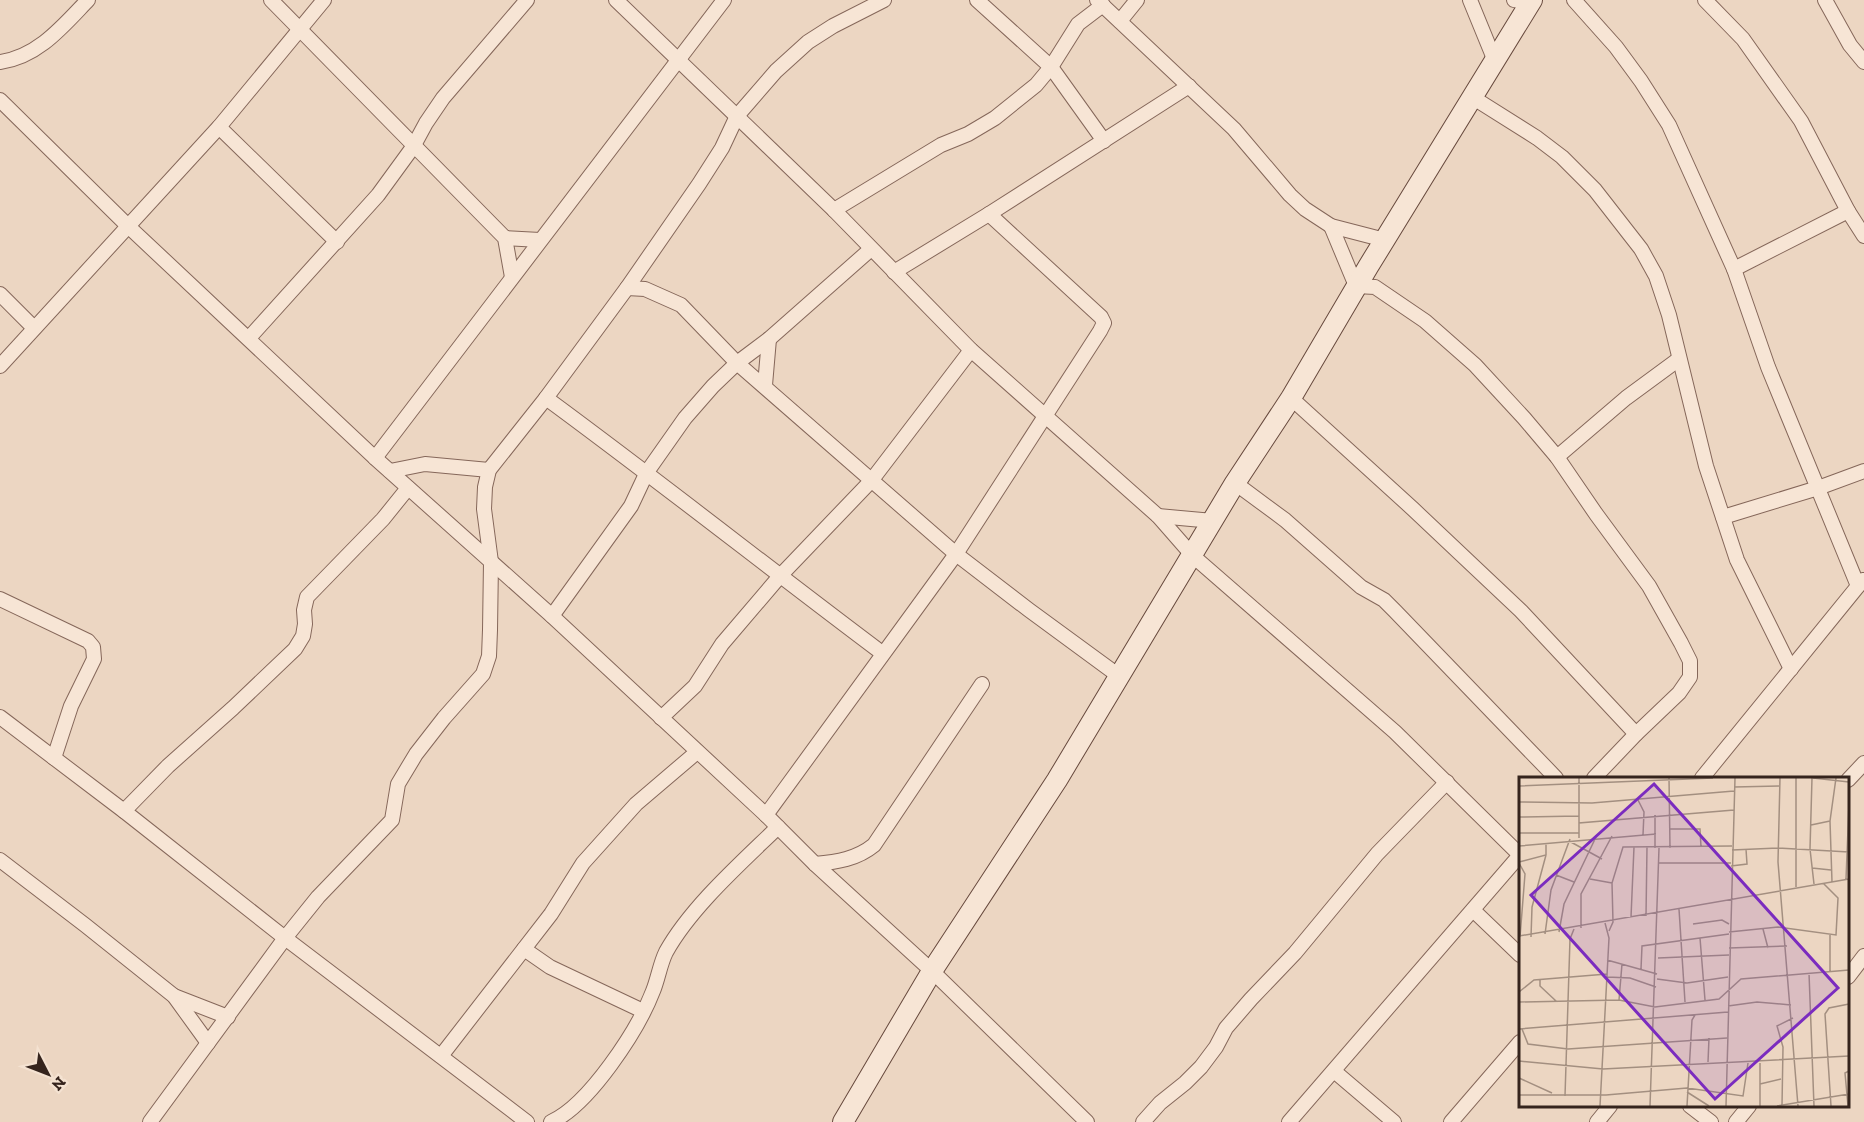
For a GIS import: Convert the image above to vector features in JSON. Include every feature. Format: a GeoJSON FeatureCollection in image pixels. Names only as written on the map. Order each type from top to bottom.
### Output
{"type":"FeatureCollection","features":[{"type":"Feature","properties":{"kind":"street"},"geometry":{"type":"LineString","coordinates":[[0,62],[10,61],[34,51],[53,36],[88,0]]}},
{"type":"Feature","properties":{"kind":"street"},"geometry":{"type":"LineString","coordinates":[[271,0],[413,147],[505,238],[512,277]]}},
{"type":"Feature","properties":{"kind":"street"},"geometry":{"type":"LineString","coordinates":[[0,366],[219,127],[324,0]]}},
{"type":"Feature","properties":{"kind":"street"},"geometry":{"type":"LineString","coordinates":[[249,338],[378,195],[413,147],[443,98],[530,0]]}},
{"type":"Feature","properties":{"kind":"street"},"geometry":{"type":"LineString","coordinates":[[616,0],[834,210],[972,350],[1158,516],[1193,556],[1395,732],[1519,853]]}},
{"type":"Feature","properties":{"kind":"street"},"geometry":{"type":"LineString","coordinates":[[375,458],[724,0]]}},
{"type":"Feature","properties":{"kind":"street"},"geometry":{"type":"LineString","coordinates":[[150,1122],[285,938],[318,897],[392,820],[398,784],[416,754],[483,674],[489,656],[491,562],[484,509],[485,487],[489,470],[546,398],[627,288],[699,184],[722,148],[737,116],[776,71],[808,42],[833,26],[884,0]]}},
{"type":"Feature","properties":{"kind":"street"},"geometry":{"type":"LineString","coordinates":[[977,0],[1051,67],[1104,141]]}},
{"type":"Feature","properties":{"kind":"street"},"geometry":{"type":"LineString","coordinates":[[1120,21],[1137,0]]}},
{"type":"Feature","properties":{"kind":"street"},"geometry":{"type":"LineString","coordinates":[[1470,0],[1495,61]]}},
{"type":"Feature","properties":{"kind":"street"},"geometry":{"type":"LineString","coordinates":[[1574,0],[1616,47],[1669,125],[1734,269],[1768,367],[1818,488],[1861,582],[1703,777]]}},
{"type":"Feature","properties":{"kind":"street"},"geometry":{"type":"LineString","coordinates":[[1705,0],[1743,39],[1801,120],[1848,211],[1864,236]]}},
{"type":"Feature","properties":{"kind":"street"},"geometry":{"type":"LineString","coordinates":[[1825,0],[1850,45],[1864,62]]}},
{"type":"Feature","properties":{"kind":"street"},"geometry":{"type":"LineString","coordinates":[[843,1122],[932,971],[1057,780],[1235,483],[1291,398],[1356,286],[1495,61],[1525,1]]}},
{"type":"Feature","properties":{"kind":"street"},"geometry":{"type":"LineString","coordinates":[[834,210],[941,145],[968,134],[995,118],[1036,85],[1051,67],[1078,24],[1100,3],[1234,129],[1290,195],[1305,209],[1331,226],[1385,240]]}},
{"type":"Feature","properties":{"kind":"street"},"geometry":{"type":"LineString","coordinates":[[894,272],[1189,87]]}},
{"type":"Feature","properties":{"kind":"street"},"geometry":{"type":"LineString","coordinates":[[1472,97],[1537,138],[1562,157],[1595,190],[1641,249],[1656,276],[1669,315],[1706,466],[1737,560],[1791,669]]}},
{"type":"Feature","properties":{"kind":"street"},"geometry":{"type":"LineString","coordinates":[[0,100],[129,227],[375,458],[552,616],[766,815],[815,864],[932,971],[1087,1122]]}},
{"type":"Feature","properties":{"kind":"street"},"geometry":{"type":"LineString","coordinates":[[219,127],[337,242]]}},
{"type":"Feature","properties":{"kind":"street"},"geometry":{"type":"LineString","coordinates":[[1734,269],[1848,211]]}},
{"type":"Feature","properties":{"kind":"street"},"geometry":{"type":"LineString","coordinates":[[766,815],[956,554],[1104,323],[1101,317],[989,214]]}},
{"type":"Feature","properties":{"kind":"street"},"geometry":{"type":"LineString","coordinates":[[1331,226],[1356,286]]}},
{"type":"Feature","properties":{"kind":"street"},"geometry":{"type":"LineString","coordinates":[[505,238],[540,240]]}},
{"type":"Feature","properties":{"kind":"street"},"geometry":{"type":"LineString","coordinates":[[552,616],[631,506],[647,472],[712,386],[871,249]]}},
{"type":"Feature","properties":{"kind":"street"},"geometry":{"type":"LineString","coordinates":[[1356,286],[1375,287],[1425,321],[1475,365],[1557,457],[1650,586],[1690,662],[1690,677],[1679,693],[1595,777]]}},
{"type":"Feature","properties":{"kind":"street"},"geometry":{"type":"LineString","coordinates":[[627,288],[645,289],[681,305],[737,363],[765,385],[870,481],[956,554],[1119,676]]}},
{"type":"Feature","properties":{"kind":"street"},"geometry":{"type":"LineString","coordinates":[[0,294],[34,328]]}},
{"type":"Feature","properties":{"kind":"street"},"geometry":{"type":"LineString","coordinates":[[765,385],[769,339]]}},
{"type":"Feature","properties":{"kind":"street"},"geometry":{"type":"LineString","coordinates":[[661,718],[695,686],[722,644],[780,576],[870,481],[972,350]]}},
{"type":"Feature","properties":{"kind":"street"},"geometry":{"type":"LineString","coordinates":[[1557,457],[1626,398],[1679,359]]}},
{"type":"Feature","properties":{"kind":"street"},"geometry":{"type":"LineString","coordinates":[[546,398],[647,472],[882,653]]}},
{"type":"Feature","properties":{"kind":"street"},"geometry":{"type":"LineString","coordinates":[[1291,398],[1413,509],[1521,612],[1636,734]]}},
{"type":"Feature","properties":{"kind":"street"},"geometry":{"type":"LineString","coordinates":[[390,471],[425,464],[489,470]]}},
{"type":"Feature","properties":{"kind":"street"},"geometry":{"type":"LineString","coordinates":[[1723,517],[1818,488],[1864,471]]}},
{"type":"Feature","properties":{"kind":"street"},"geometry":{"type":"LineString","coordinates":[[1235,483],[1285,520],[1361,587],[1384,600],[1395,610],[1555,777]]}},
{"type":"Feature","properties":{"kind":"street"},"geometry":{"type":"LineString","coordinates":[[124,811],[168,766],[295,649],[303,636],[307,597],[383,519],[408,488]]}},
{"type":"Feature","properties":{"kind":"street"},"geometry":{"type":"LineString","coordinates":[[1158,516],[1213,521]]}},
{"type":"Feature","properties":{"kind":"street"},"geometry":{"type":"LineString","coordinates":[[0,598],[88,641],[93,647],[94,659],[71,706],[54,758]]}},
{"type":"Feature","properties":{"kind":"street"},"geometry":{"type":"LineString","coordinates":[[815,864],[849,859],[864,853],[874,845],[982,684]]}},
{"type":"Feature","properties":{"kind":"street"},"geometry":{"type":"LineString","coordinates":[[0,717],[527,1122]]}},
{"type":"Feature","properties":{"kind":"street"},"geometry":{"type":"LineString","coordinates":[[441,1056],[551,914],[583,863],[636,804],[697,752]]}},
{"type":"Feature","properties":{"kind":"street"},"geometry":{"type":"LineString","coordinates":[[1849,779],[1862,768]]}},
{"type":"Feature","properties":{"kind":"street"},"geometry":{"type":"LineString","coordinates":[[1143,1122],[1160,1103],[1201,1067],[1216,1047],[1226,1028],[1251,999],[1295,953],[1377,854],[1447,782]]}},
{"type":"Feature","properties":{"kind":"street"},"geometry":{"type":"LineString","coordinates":[[551,1122],[560,1118],[610,1066],[632,1032],[652,993],[666,952],[684,926],[704,902],[778,827]]}},
{"type":"Feature","properties":{"kind":"street"},"geometry":{"type":"LineString","coordinates":[[1289,1122],[1519,857]]}},
{"type":"Feature","properties":{"kind":"street"},"geometry":{"type":"LineString","coordinates":[[0,860],[174,996],[208,1043]]}},
{"type":"Feature","properties":{"kind":"street"},"geometry":{"type":"LineString","coordinates":[[1473,910],[1519,954]]}},
{"type":"Feature","properties":{"kind":"street"},"geometry":{"type":"LineString","coordinates":[[524,949],[550,967],[643,1011]]}},
{"type":"Feature","properties":{"kind":"street"},"geometry":{"type":"LineString","coordinates":[[174,996],[228,1017]]}},
{"type":"Feature","properties":{"kind":"street"},"geometry":{"type":"LineString","coordinates":[[1451,1122],[1519,1044]]}},
{"type":"Feature","properties":{"kind":"street"},"geometry":{"type":"LineString","coordinates":[[1334,1071],[1394,1122]]}},
{"type":"Feature","properties":{"kind":"street"},"geometry":{"type":"LineString","coordinates":[[1597,1122],[1609,1107]]}},
{"type":"Feature","properties":{"kind":"street"},"geometry":{"type":"LineString","coordinates":[[1691,1107],[1711,1122]]}},
{"type":"Feature","properties":{"kind":"street"},"geometry":{"type":"LineString","coordinates":[[1736,1122],[1748,1107]]}}]}
